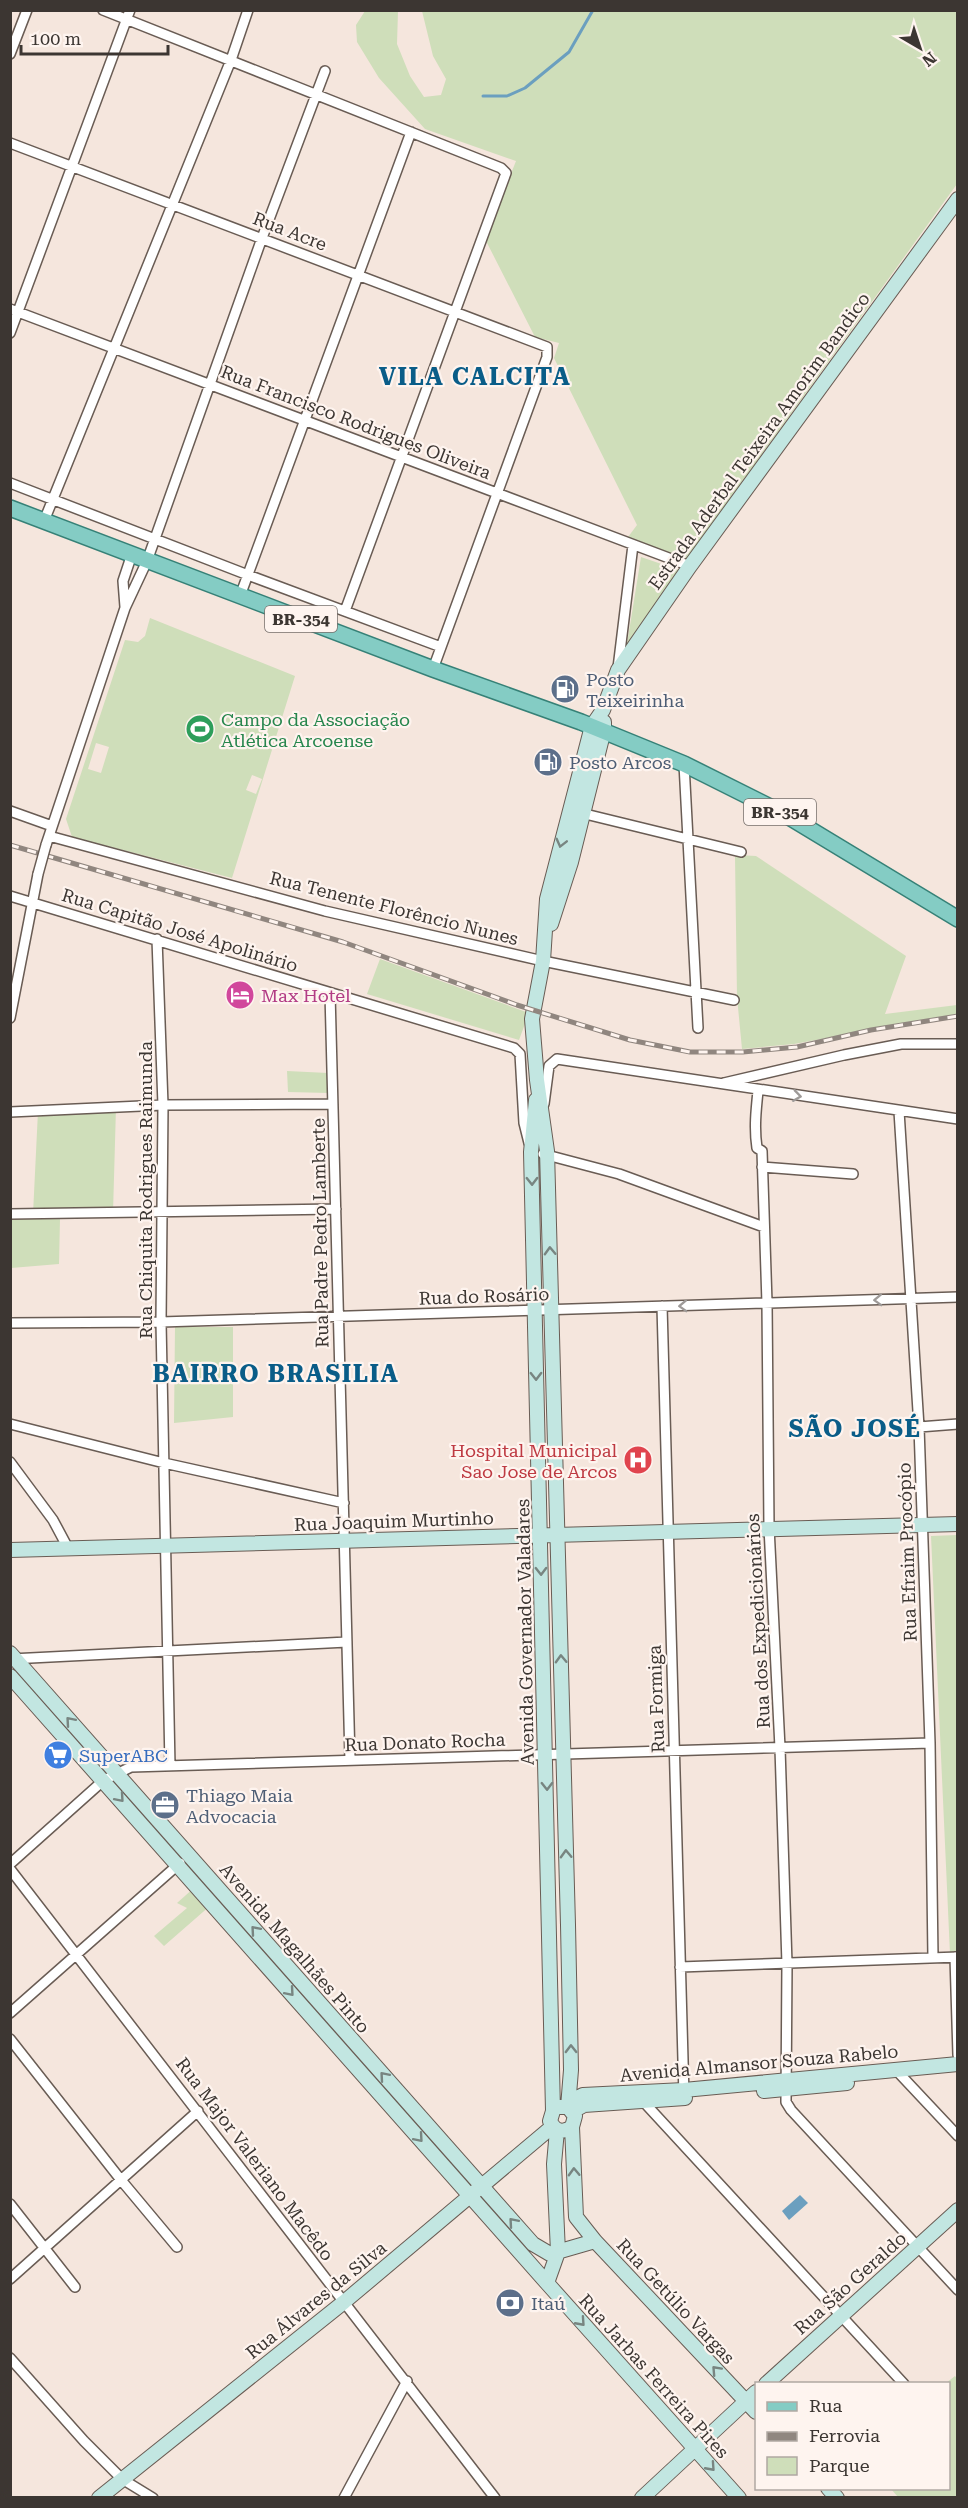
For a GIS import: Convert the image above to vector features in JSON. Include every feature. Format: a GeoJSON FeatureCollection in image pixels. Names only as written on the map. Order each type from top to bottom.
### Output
{"type":"FeatureCollection","features":[{"type":"Feature","properties":{"kind":"main road","name":"BR-354"},"geometry":{"type":"LineString","coordinates":[[10,508],[433,669],[598,728],[684,764],[786,815],[957,919]]}},
{"type":"Feature","properties":{"kind":"street"},"geometry":{"type":"LineString","coordinates":[[10,54],[27,10]]}},
{"type":"Feature","properties":{"kind":"street"},"geometry":{"type":"LineString","coordinates":[[103,10],[129,15],[231,60],[501,168],[506,173],[400,456],[345,611]]}},
{"type":"Feature","properties":{"kind":"street"},"geometry":{"type":"LineString","coordinates":[[44,521],[231,60],[248,10]]}},
{"type":"Feature","properties":{"kind":"street"},"geometry":{"type":"LineString","coordinates":[[10,333],[14,311],[73,167],[129,15]]}},
{"type":"Feature","properties":{"kind":"street"},"geometry":{"type":"LineString","coordinates":[[10,1018],[38,874],[47,841],[125,608],[147,561],[262,238],[325,71]]}},
{"type":"Feature","properties":{"kind":"street"},"geometry":{"type":"LineString","coordinates":[[240,596],[411,132]]}},
{"type":"Feature","properties":{"kind":"street","name":"Rua Acre"},"geometry":{"type":"LineString","coordinates":[[10,143],[548,348],[547,357],[497,493]]}},
{"type":"Feature","properties":{"kind":"street","name":"Estrada Aderbal Teixeira Amorim Bandico"},"geometry":{"type":"LineString","coordinates":[[598,728],[618,670],[690,566],[957,200]]}},
{"type":"Feature","properties":{"kind":"street","name":"Rua Francisco Rodrigues Oliveira"},"geometry":{"type":"LineString","coordinates":[[14,311],[690,566]]}},
{"type":"Feature","properties":{"kind":"street"},"geometry":{"type":"LineString","coordinates":[[10,483],[155,537],[248,575],[441,646]]}},
{"type":"Feature","properties":{"kind":"street"},"geometry":{"type":"LineString","coordinates":[[433,669],[497,493]]}},
{"type":"Feature","properties":{"kind":"street"},"geometry":{"type":"LineString","coordinates":[[618,670],[633,545]]}},
{"type":"Feature","properties":{"kind":"street"},"geometry":{"type":"LineString","coordinates":[[125,608],[123,581],[132,555]]}},
{"type":"Feature","properties":{"kind":"street","name":"Avenida Governador Valadares"},"geometry":{"type":"LineString","coordinates":[[570,2109],[564,1754],[547,1156],[532,1019],[543,961],[547,899],[576,812],[598,728]]}},
{"type":"Feature","properties":{"kind":"street"},"geometry":{"type":"LineString","coordinates":[[684,764],[698,1028]]}},
{"type":"Feature","properties":{"kind":"street"},"geometry":{"type":"LineString","coordinates":[[10,810],[52,826]]}},
{"type":"Feature","properties":{"kind":"street"},"geometry":{"type":"LineString","coordinates":[[576,812],[741,852]]}},
{"type":"Feature","properties":{"kind":"street","name":"Rua Tenente Florêncio Nunes"},"geometry":{"type":"LineString","coordinates":[[47,841],[326,911],[543,961],[734,1000]]}},
{"type":"Feature","properties":{"kind":"street","name":"Rua Capitão José Apolinário"},"geometry":{"type":"LineString","coordinates":[[10,896],[514,1048],[520,1054],[524,1123],[531,1150]]}},
{"type":"Feature","properties":{"kind":"street","name":"Rua Chiquita Rodrigues Raimunda"},"geometry":{"type":"LineString","coordinates":[[158,939],[163,1105],[160,1213],[161,1322],[170,1766]]}},
{"type":"Feature","properties":{"kind":"street","name":"Rua Padre Pedro Lamberte"},"geometry":{"type":"LineString","coordinates":[[330,993],[350,1760]]}},
{"type":"Feature","properties":{"kind":"street"},"geometry":{"type":"LineString","coordinates":[[718,1085],[901,1044],[957,1044]]}},
{"type":"Feature","properties":{"kind":"street"},"geometry":{"type":"LineString","coordinates":[[543,1112],[549,1066],[557,1059],[718,1085],[957,1119]]}},
{"type":"Feature","properties":{"kind":"street"},"geometry":{"type":"LineString","coordinates":[[775,1093],[770,1083],[771,1079],[786,1070]]}},
{"type":"Feature","properties":{"kind":"street","name":"Avenida Governador Valadares"},"geometry":{"type":"LineString","coordinates":[[537,1080],[531,1150],[553,2111]]}},
{"type":"Feature","properties":{"kind":"street","name":"Rua dos Expedicionários"},"geometry":{"type":"LineString","coordinates":[[758,1091],[755,1119],[757,1148],[762,1151],[769,1527],[780,1748],[787,1964],[787,2084]]}},
{"type":"Feature","properties":{"kind":"street"},"geometry":{"type":"LineString","coordinates":[[10,1112],[163,1105],[333,1104]]}},
{"type":"Feature","properties":{"kind":"street","name":"Rua Efraim Procópio"},"geometry":{"type":"LineString","coordinates":[[899,1111],[919,1427],[930,1743],[933,1957]]}},
{"type":"Feature","properties":{"kind":"street"},"geometry":{"type":"LineString","coordinates":[[531,1150],[619,1174],[764,1227]]}},
{"type":"Feature","properties":{"kind":"street"},"geometry":{"type":"LineString","coordinates":[[762,1167],[853,1174]]}},
{"type":"Feature","properties":{"kind":"street"},"geometry":{"type":"LineString","coordinates":[[10,1214],[336,1209]]}},
{"type":"Feature","properties":{"kind":"street","name":"Rua do Rosário"},"geometry":{"type":"LineString","coordinates":[[10,1323],[161,1322],[957,1297]]}},
{"type":"Feature","properties":{"kind":"street","name":"Rua Formiga"},"geometry":{"type":"LineString","coordinates":[[662,1306],[684,2094]]}},
{"type":"Feature","properties":{"kind":"street"},"geometry":{"type":"LineString","coordinates":[[10,1424],[164,1463],[344,1503]]}},
{"type":"Feature","properties":{"kind":"street"},"geometry":{"type":"LineString","coordinates":[[919,1427],[957,1424]]}},
{"type":"Feature","properties":{"kind":"street"},"geometry":{"type":"LineString","coordinates":[[10,1462],[53,1520],[69,1548]]}},
{"type":"Feature","properties":{"kind":"street","name":"Rua Joaquim Murtinho"},"geometry":{"type":"LineString","coordinates":[[10,1550],[668,1532],[769,1527],[957,1524]]}},
{"type":"Feature","properties":{"kind":"street"},"geometry":{"type":"LineString","coordinates":[[12,1657],[347,1642]]}},
{"type":"Feature","properties":{"kind":"street","name":"Avenida Magalhães Pinto"},"geometry":{"type":"LineString","coordinates":[[12,1657],[348,2057],[544,2281]]}},
{"type":"Feature","properties":{"kind":"street","name":"Avenida Magalhães Pinto"},"geometry":{"type":"LineString","coordinates":[[10,1676],[111,1777]]}},
{"type":"Feature","properties":{"kind":"street","name":"Rua Donato Rocha"},"geometry":{"type":"LineString","coordinates":[[111,1777],[131,1767],[930,1743]]}},
{"type":"Feature","properties":{"kind":"street"},"geometry":{"type":"LineString","coordinates":[[10,1864],[111,1777]]}},
{"type":"Feature","properties":{"kind":"street"},"geometry":{"type":"LineString","coordinates":[[10,2013],[184,1860]]}},
{"type":"Feature","properties":{"kind":"street","name":"Avenida Magalhães Pinto"},"geometry":{"type":"LineString","coordinates":[[184,1860],[359,2047],[533,2244],[550,2254],[558,2252]]}},
{"type":"Feature","properties":{"kind":"street","name":"Rua Major Valeriano Macêdo"},"geometry":{"type":"LineString","coordinates":[[10,1869],[495,2498]]}},
{"type":"Feature","properties":{"kind":"street"},"geometry":{"type":"LineString","coordinates":[[550,1926],[568,1925]]}},
{"type":"Feature","properties":{"kind":"street"},"geometry":{"type":"LineString","coordinates":[[680,1966],[956,1957],[957,2055]]}},
{"type":"Feature","properties":{"kind":"street"},"geometry":{"type":"LineString","coordinates":[[10,2039],[177,2247]]}},
{"type":"Feature","properties":{"kind":"street"},"geometry":{"type":"LineString","coordinates":[[348,2057],[359,2047]]}},
{"type":"Feature","properties":{"kind":"street","name":"Avenida Almansor Souza Rabelo"},"geometry":{"type":"LineString","coordinates":[[900,2074],[957,2064]]}},
{"type":"Feature","properties":{"kind":"street","name":"Avenida Almansor Souza Rabelo"},"geometry":{"type":"LineString","coordinates":[[570,2109],[577,2098],[583,2095],[639,2097],[900,2074],[957,2073]]}},
{"type":"Feature","properties":{"kind":"street"},"geometry":{"type":"LineString","coordinates":[[900,2074],[957,2136]]}},
{"type":"Feature","properties":{"kind":"street"},"geometry":{"type":"LineString","coordinates":[[787,2084],[786,2102],[791,2110],[957,2290]]}},
{"type":"Feature","properties":{"kind":"street"},"geometry":{"type":"LineString","coordinates":[[639,2097],[902,2382]]}},
{"type":"Feature","properties":{"kind":"street"},"geometry":{"type":"LineString","coordinates":[[544,2281],[558,2252],[554,2164],[555,2128],[550,2116],[553,2111],[563,2106],[570,2109],[575,2122],[572,2127],[562,2131],[555,2128]]}},
{"type":"Feature","properties":{"kind":"street"},"geometry":{"type":"LineString","coordinates":[[10,2279],[198,2111]]}},
{"type":"Feature","properties":{"kind":"street","name":"Rua Getúlio Vargas"},"geometry":{"type":"LineString","coordinates":[[572,2127],[576,2217],[595,2241],[751,2397]]}},
{"type":"Feature","properties":{"kind":"street","name":"Rua Álvares da Silva"},"geometry":{"type":"LineString","coordinates":[[99,2498],[344,2302],[555,2128]]}},
{"type":"Feature","properties":{"kind":"street"},"geometry":{"type":"LineString","coordinates":[[10,2204],[75,2286]]}},
{"type":"Feature","properties":{"kind":"street","name":"Rua São Geraldo"},"geometry":{"type":"LineString","coordinates":[[768,2382],[957,2210]]}},
{"type":"Feature","properties":{"kind":"street","name":"Rua Getúlio Vargas"},"geometry":{"type":"LineString","coordinates":[[558,2252],[595,2241]]}},
{"type":"Feature","properties":{"kind":"street","name":"Rua Jarbas Ferreira Pires"},"geometry":{"type":"LineString","coordinates":[[544,2281],[740,2498]]}},
{"type":"Feature","properties":{"kind":"street"},"geometry":{"type":"LineString","coordinates":[[10,2358],[84,2441],[122,2479],[153,2498]]}},
{"type":"Feature","properties":{"kind":"street"},"geometry":{"type":"LineString","coordinates":[[344,2498],[407,2381]]}},
{"type":"Feature","properties":{"kind":"street"},"geometry":{"type":"LineString","coordinates":[[642,2498],[751,2397]]}},
{"type":"Feature","properties":{"kind":"green space"},"geometry":{"type":"Polygon","coordinates":[[[365,11],[398,11],[397,44],[410,76],[424,97],[441,95],[446,79],[433,56],[422,11],[957,11],[957,184],[686,559],[628,537],[637,525],[554,358],[559,343],[535,337],[485,239],[516,161],[425,129],[379,78],[357,42],[356,25],[365,11]]]}},
{"type":"Feature","properties":{"kind":"green space"},"geometry":{"type":"Polygon","coordinates":[[[641,557],[679,570],[626,650],[641,557]]]}},
{"type":"Feature","properties":{"kind":"green space"},"geometry":{"type":"Polygon","coordinates":[[[150,618],[295,676],[232,878],[72,837],[66,819],[125,640],[138,642],[145,636],[150,618]],[[96,743],[88,769],[101,773],[109,747],[96,743]],[[252,775],[246,790],[256,794],[262,779],[252,775]]]}},
{"type":"Feature","properties":{"kind":"green space"},"geometry":{"type":"Polygon","coordinates":[[[737,855],[756,856],[906,956],[885,1014],[957,1005],[957,1014],[794,1044],[742,1049],[737,997],[735,857],[737,855]]]}},
{"type":"Feature","properties":{"kind":"green space"},"geometry":{"type":"Polygon","coordinates":[[[380,959],[529,1013],[519,1040],[367,994],[380,959]]]}},
{"type":"Feature","properties":{"kind":"green space"},"geometry":{"type":"Polygon","coordinates":[[[287,1071],[328,1073],[329,1093],[288,1092],[287,1071]]]}},
{"type":"Feature","properties":{"kind":"green space"},"geometry":{"type":"Polygon","coordinates":[[[116,1107],[113,1213],[33,1214],[38,1111],[116,1107]]]}},
{"type":"Feature","properties":{"kind":"green space"},"geometry":{"type":"Polygon","coordinates":[[[11,1218],[60,1219],[59,1264],[11,1268],[11,1218]]]}},
{"type":"Feature","properties":{"kind":"green space"},"geometry":{"type":"Polygon","coordinates":[[[175,1327],[233,1327],[233,1417],[174,1423],[175,1327]]]}},
{"type":"Feature","properties":{"kind":"green space"},"geometry":{"type":"Polygon","coordinates":[[[957,1535],[957,1953],[950,1954],[931,1536],[957,1535]]]}},
{"type":"Feature","properties":{"kind":"green space"},"geometry":{"type":"Polygon","coordinates":[[[195,1887],[211,1905],[164,1946],[154,1936],[187,1908],[177,1903],[195,1887]]]}},
{"type":"Feature","properties":{"kind":"green space"},"geometry":{"type":"Polygon","coordinates":[[[955,2376],[958,2380],[957,2497],[898,2497],[892,2490],[950,2490],[950,2382],[947,2382],[955,2376]]]}},
{"type":"Feature","properties":{"kind":"water"},"geometry":{"type":"Polygon","coordinates":[[[800,2195],[808,2203],[789,2220],[782,2211],[800,2195]]]}},
{"type":"Feature","properties":{"kind":"waterway"},"geometry":{"type":"LineString","coordinates":[[483,96],[507,96],[525,88],[569,52],[593,10]]}},
{"type":"Feature","properties":{"kind":"railway"},"geometry":{"type":"LineString","coordinates":[[10,845],[343,942],[517,1005],[630,1040],[690,1052],[743,1052],[797,1047],[871,1030],[958,1016]]}},
{"type":"Feature","properties":{"kind":"place","name":"Posto Teixeirinha"},"geometry":{"type":"Point","coordinates":[565,689]}},
{"type":"Feature","properties":{"kind":"place","name":"Campo da Associação Atlética Arcoense"},"geometry":{"type":"Point","coordinates":[200,729]}},
{"type":"Feature","properties":{"kind":"place","name":"Posto Arcos"},"geometry":{"type":"Point","coordinates":[548,762]}},
{"type":"Feature","properties":{"kind":"place","name":"Max Hotel"},"geometry":{"type":"Point","coordinates":[240,995]}},
{"type":"Feature","properties":{"kind":"place","name":"Hospital Municipal Sao Jose de Arcos"},"geometry":{"type":"Point","coordinates":[638,1460]}},
{"type":"Feature","properties":{"kind":"place","name":"SuperABC"},"geometry":{"type":"Point","coordinates":[58,1755]}},
{"type":"Feature","properties":{"kind":"place","name":"Thiago Maia Advocacia"},"geometry":{"type":"Point","coordinates":[165,1805]}},
{"type":"Feature","properties":{"kind":"place","name":"Itaú"},"geometry":{"type":"Point","coordinates":[510,2303]}},
{"type":"Feature","properties":{"kind":"district","name":"VILA CALCITA"},"geometry":{"type":"Point","coordinates":[475,377]}},
{"type":"Feature","properties":{"kind":"district","name":"BAIRRO BRASILIA"},"geometry":{"type":"Point","coordinates":[276,1374]}},
{"type":"Feature","properties":{"kind":"district","name":"SÃO JOSÉ"},"geometry":{"type":"Point","coordinates":[855,1429]}}]}
